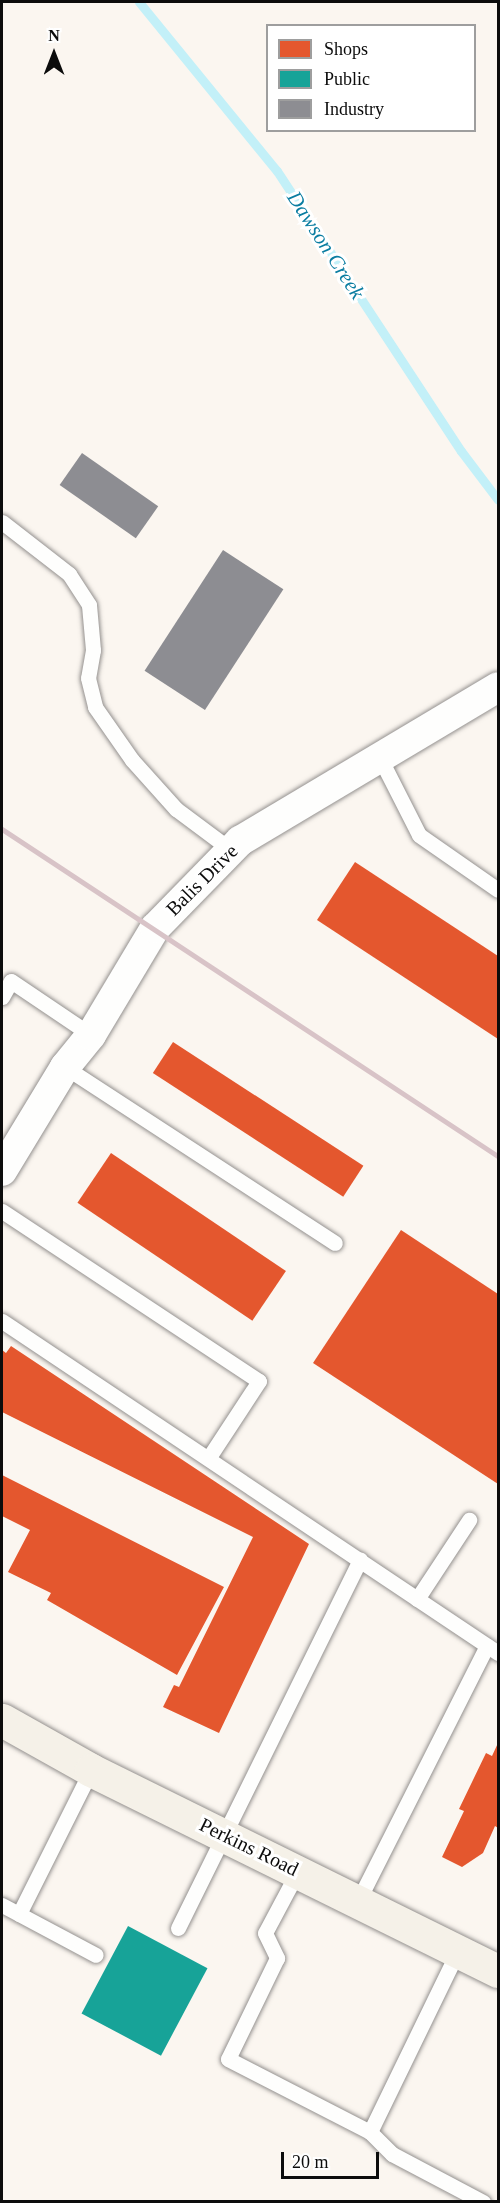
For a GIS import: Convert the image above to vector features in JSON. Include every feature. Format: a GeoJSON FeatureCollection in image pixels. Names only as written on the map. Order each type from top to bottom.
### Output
{"type":"FeatureCollection","features":[{"type":"Feature","properties":{"kind":"main road","name":"Perkins Road"},"geometry":{"type":"LineString","coordinates":[[2,1720],[91,1770],[498,1971]]}},
{"type":"Feature","properties":{"kind":"street","name":"Balis Drive"},"geometry":{"type":"LineString","coordinates":[[2,1171],[65,1067],[91,1035],[155,928],[231,850],[498,687]]}},
{"type":"Feature","properties":{"kind":"lane"},"geometry":{"type":"LineString","coordinates":[[2,522],[69,574],[89,605],[93,650],[88,678],[95,707],[132,760],[176,809],[231,850]]}},
{"type":"Feature","properties":{"kind":"lane"},"geometry":{"type":"LineString","coordinates":[[380,758],[419,835],[498,890]]}},
{"type":"Feature","properties":{"kind":"lane"},"geometry":{"type":"LineString","coordinates":[[2,997],[11,981],[91,1035]]}},
{"type":"Feature","properties":{"kind":"lane"},"geometry":{"type":"LineString","coordinates":[[65,1067],[335,1243]]}},
{"type":"Feature","properties":{"kind":"lane"},"geometry":{"type":"LineString","coordinates":[[2,1211],[259,1381],[209,1457]]}},
{"type":"Feature","properties":{"kind":"lane"},"geometry":{"type":"LineString","coordinates":[[2,1321],[209,1457],[493,1649],[358,1901]]}},
{"type":"Feature","properties":{"kind":"lane"},"geometry":{"type":"LineString","coordinates":[[417,1599],[469,1521]]}},
{"type":"Feature","properties":{"kind":"lane"},"geometry":{"type":"LineString","coordinates":[[178,1928],[360,1560]]}},
{"type":"Feature","properties":{"kind":"lane"},"geometry":{"type":"LineString","coordinates":[[19,1914],[91,1770]]}},
{"type":"Feature","properties":{"kind":"lane"},"geometry":{"type":"LineString","coordinates":[[298,1871],[265,1933],[276,1958],[228,2059],[370,2132],[393,2154],[483,2202]]}},
{"type":"Feature","properties":{"kind":"lane"},"geometry":{"type":"LineString","coordinates":[[2,1905],[96,1955]]}},
{"type":"Feature","properties":{"kind":"lane"},"geometry":{"type":"LineString","coordinates":[[370,2132],[458,1951]]}},
{"type":"Feature","properties":{"kind":"building: Shops"},"geometry":{"type":"Polygon","coordinates":[[[355,862],[498,956],[498,1039],[317,920],[355,862]]]}},
{"type":"Feature","properties":{"kind":"building: Shops"},"geometry":{"type":"Polygon","coordinates":[[[173,1042],[363,1166],[343,1197],[153,1073],[173,1042]]]}},
{"type":"Feature","properties":{"kind":"building: Shops"},"geometry":{"type":"Polygon","coordinates":[[[111,1153],[286,1271],[252,1321],[77,1203],[111,1153]]]}},
{"type":"Feature","properties":{"kind":"building: Shops"},"geometry":{"type":"Polygon","coordinates":[[[401,1230],[498,1294],[498,1484],[313,1363],[401,1230]]]}},
{"type":"Feature","properties":{"kind":"building: Shops"},"geometry":{"type":"Polygon","coordinates":[[[11,1346],[309,1544],[219,1733],[163,1707],[174,1685],[179,1687],[253,1537],[2,1412],[2,1350],[6,1353],[11,1346]]]}},
{"type":"Feature","properties":{"kind":"building: Shops"},"geometry":{"type":"Polygon","coordinates":[[[2,1475],[224,1587],[177,1675],[47,1600],[51,1593],[8,1572],[30,1530],[2,1516],[2,1475]]]}},
{"type":"Feature","properties":{"kind":"building: Shops"},"geometry":{"type":"Polygon","coordinates":[[[498,1743],[498,1828],[495,1826],[483,1853],[462,1867],[442,1857],[464,1811],[459,1809],[486,1753],[492,1756],[498,1743]]]}},
{"type":"Feature","properties":{"kind":"building: Public"},"geometry":{"type":"Polygon","coordinates":[[[128,1926],[207,1968],[161,2056],[82,2013],[128,1926]]]}},
{"type":"Feature","properties":{"kind":"building: Industry"},"geometry":{"type":"Polygon","coordinates":[[[82,453],[158,506],[136,538],[60,485],[82,453]]]}},
{"type":"Feature","properties":{"kind":"building: Industry"},"geometry":{"type":"Polygon","coordinates":[[[223,550],[283,589],[205,710],[145,671],[223,550]]]}},
{"type":"Feature","properties":{"kind":"waterway","name":"Dawson Creek"},"geometry":{"type":"LineString","coordinates":[[139,2],[277,171],[461,451],[498,500]]}},
{"type":"Feature","properties":{"kind":"railway"},"geometry":{"type":"LineString","coordinates":[[2,829],[498,1156]]}}]}
